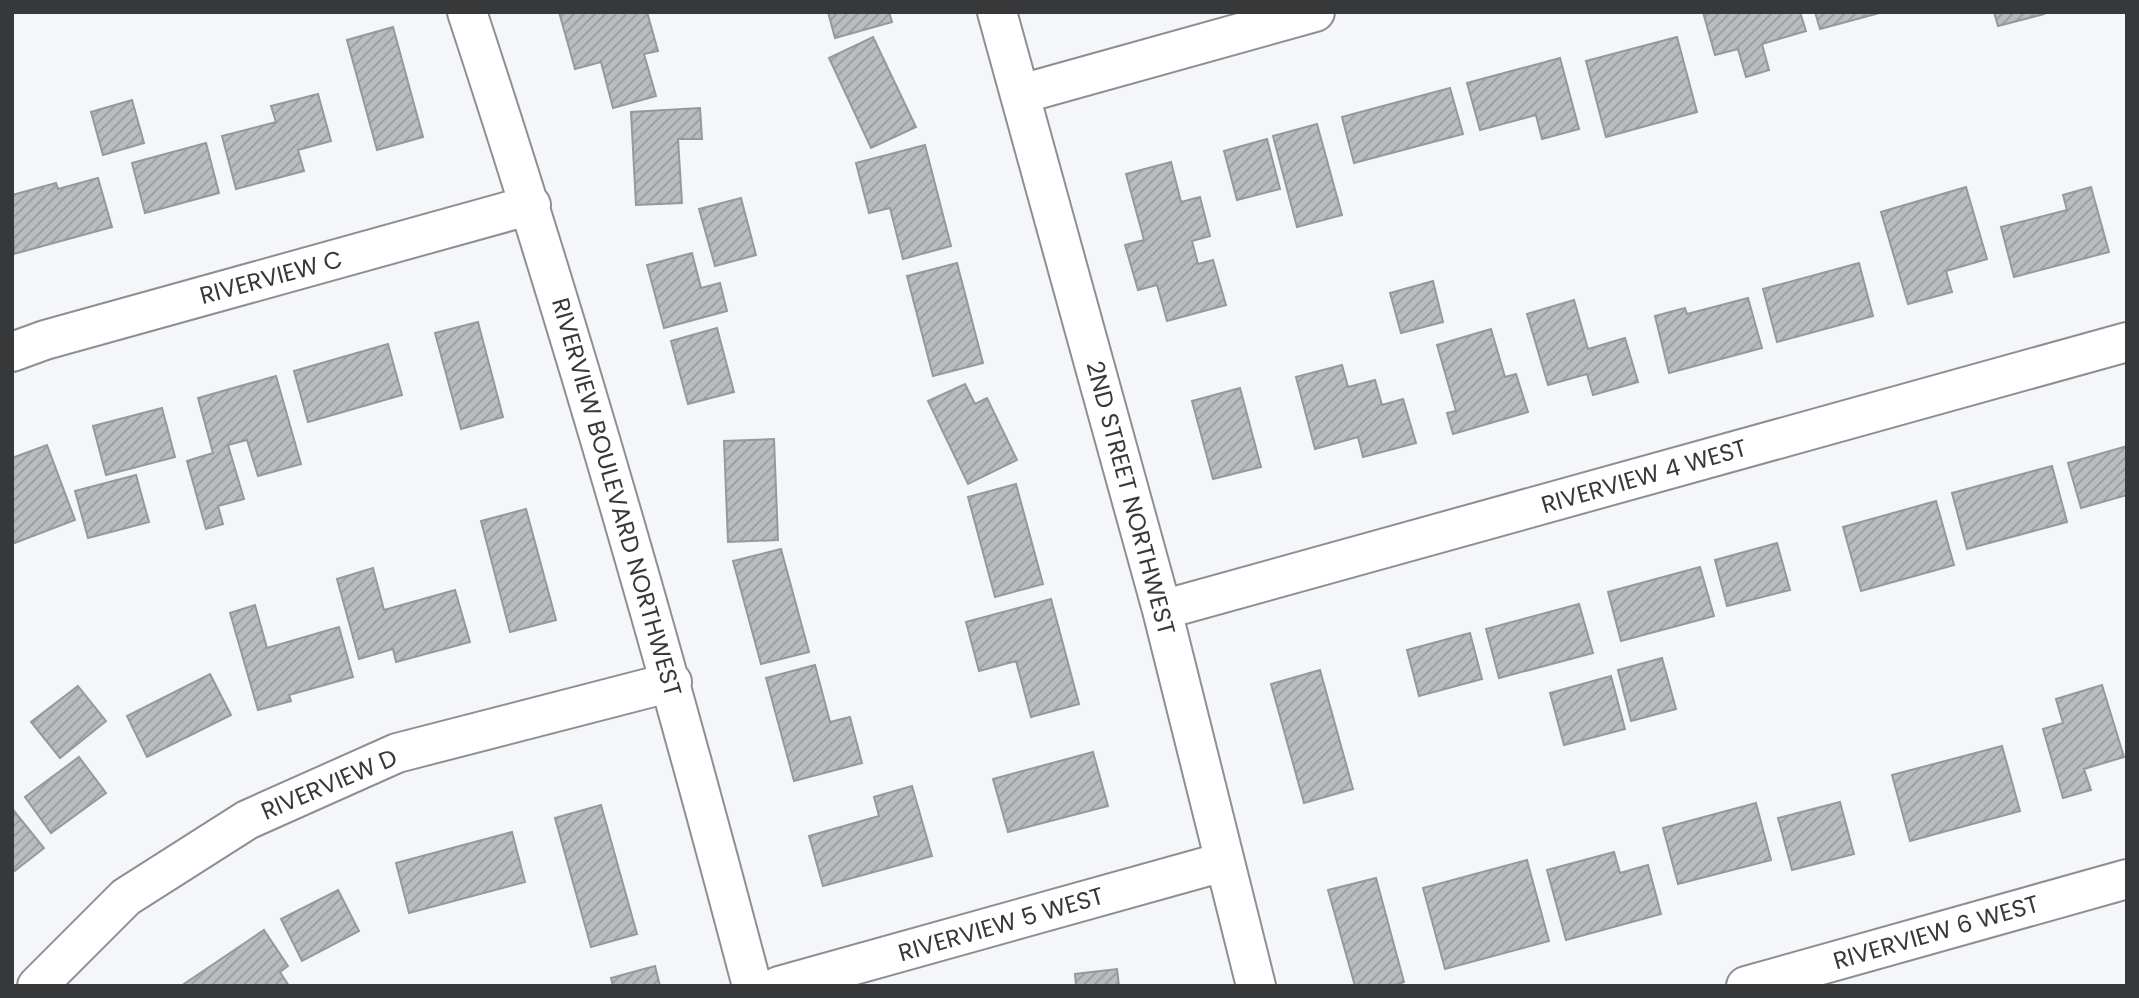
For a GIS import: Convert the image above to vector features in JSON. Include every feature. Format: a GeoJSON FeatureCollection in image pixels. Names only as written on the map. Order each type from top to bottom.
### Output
{"type":"FeatureCollection","features":[{"type":"Feature","properties":{"kind":"street","name":"RIVERVIEW BOULEVARD NORTHWEST"},"geometry":{"type":"LineString","coordinates":[[467,12],[531,205],[672,682],[752,986]]}},
{"type":"Feature","properties":{"kind":"street","name":"2ND STREET NORTHWEST"},"geometry":{"type":"LineString","coordinates":[[997,12],[1162,610],[1256,986]]}},
{"type":"Feature","properties":{"kind":"street"},"geometry":{"type":"LineString","coordinates":[[1021,94],[1315,12]]}},
{"type":"Feature","properties":{"kind":"street","name":"RIVERVIEW C"},"geometry":{"type":"LineString","coordinates":[[12,352],[45,340],[531,205]]}},
{"type":"Feature","properties":{"kind":"street","name":"RIVERVIEW 4 WEST"},"geometry":{"type":"LineString","coordinates":[[1162,610],[2127,342]]}},
{"type":"Feature","properties":{"kind":"street","name":"RIVERVIEW D"},"geometry":{"type":"LineString","coordinates":[[37,986],[126,897],[247,820],[397,753],[672,682]]}},
{"type":"Feature","properties":{"kind":"street","name":"RIVERVIEW 5 WEST"},"geometry":{"type":"LineString","coordinates":[[779,986],[1223,862]]}},
{"type":"Feature","properties":{"kind":"street","name":"RIVERVIEW 6 WEST"},"geometry":{"type":"LineString","coordinates":[[1746,986],[2127,879]]}},
{"type":"Feature","properties":{"kind":"building"},"geometry":{"type":"Polygon","coordinates":[[[559,12],[647,12],[658,51],[644,54],[656,96],[613,108],[601,62],[575,69],[559,12]]]}},
{"type":"Feature","properties":{"kind":"building"},"geometry":{"type":"Polygon","coordinates":[[[828,12],[889,12],[892,22],[835,38],[828,12]]]}},
{"type":"Feature","properties":{"kind":"building"},"geometry":{"type":"Polygon","coordinates":[[[1703,12],[1800,12],[1806,31],[1762,44],[1769,70],[1746,77],[1738,49],[1715,55],[1703,12]]]}},
{"type":"Feature","properties":{"kind":"building"},"geometry":{"type":"Polygon","coordinates":[[[1815,12],[1883,12],[1820,29],[1815,12]]]}},
{"type":"Feature","properties":{"kind":"building"},"geometry":{"type":"Polygon","coordinates":[[[1994,12],[2043,12],[2044,14],[1998,26],[1994,12]]]}},
{"type":"Feature","properties":{"kind":"building"},"geometry":{"type":"Polygon","coordinates":[[[393,27],[423,137],[377,150],[347,40],[393,27]]]}},
{"type":"Feature","properties":{"kind":"building"},"geometry":{"type":"Polygon","coordinates":[[[873,37],[916,127],[871,148],[829,58],[873,37]]]}},
{"type":"Feature","properties":{"kind":"building"},"geometry":{"type":"Polygon","coordinates":[[[1677,37],[1697,112],[1606,137],[1586,61],[1677,37]]]}},
{"type":"Feature","properties":{"kind":"building"},"geometry":{"type":"Polygon","coordinates":[[[1560,58],[1579,129],[1542,139],[1536,115],[1480,130],[1467,83],[1560,58]]]}},
{"type":"Feature","properties":{"kind":"building"},"geometry":{"type":"Polygon","coordinates":[[[1450,88],[1463,134],[1354,163],[1342,117],[1450,88]]]}},
{"type":"Feature","properties":{"kind":"building"},"geometry":{"type":"Polygon","coordinates":[[[318,94],[331,141],[298,150],[304,171],[236,189],[222,136],[276,122],[271,106],[318,94]]]}},
{"type":"Feature","properties":{"kind":"building"},"geometry":{"type":"Polygon","coordinates":[[[132,100],[144,143],[103,155],[91,112],[132,100]]]}},
{"type":"Feature","properties":{"kind":"building"},"geometry":{"type":"Polygon","coordinates":[[[700,108],[702,139],[678,139],[682,203],[636,205],[631,112],[700,108]]]}},
{"type":"Feature","properties":{"kind":"building"},"geometry":{"type":"Polygon","coordinates":[[[1317,124],[1342,215],[1297,227],[1273,136],[1317,124]]]}},
{"type":"Feature","properties":{"kind":"building"},"geometry":{"type":"Polygon","coordinates":[[[1267,139],[1280,189],[1237,200],[1224,151],[1267,139]]]}},
{"type":"Feature","properties":{"kind":"building"},"geometry":{"type":"Polygon","coordinates":[[[206,143],[219,193],[145,213],[132,163],[206,143]]]}},
{"type":"Feature","properties":{"kind":"building"},"geometry":{"type":"Polygon","coordinates":[[[925,145],[951,246],[903,259],[890,208],[869,213],[856,163],[925,145]]]}},
{"type":"Feature","properties":{"kind":"building"},"geometry":{"type":"Polygon","coordinates":[[[1171,162],[1181,202],[1200,197],[1210,236],[1192,241],[1198,264],[1213,260],[1226,305],[1167,321],[1157,285],[1138,290],[1125,245],[1144,240],[1126,174],[1171,162]]]}},
{"type":"Feature","properties":{"kind":"building"},"geometry":{"type":"Polygon","coordinates":[[[98,178],[112,227],[14,254],[12,195],[56,183],[58,189],[98,178]]]}},
{"type":"Feature","properties":{"kind":"building"},"geometry":{"type":"Polygon","coordinates":[[[1966,187],[1987,259],[1946,271],[1952,292],[1908,304],[1881,212],[1966,187]]]}},
{"type":"Feature","properties":{"kind":"building"},"geometry":{"type":"Polygon","coordinates":[[[2091,187],[2109,252],[2014,277],[2001,227],[2067,210],[2063,195],[2091,187]]]}},
{"type":"Feature","properties":{"kind":"building"},"geometry":{"type":"Polygon","coordinates":[[[741,198],[756,255],[715,266],[699,209],[741,198]]]}},
{"type":"Feature","properties":{"kind":"building"},"geometry":{"type":"Polygon","coordinates":[[[692,253],[701,288],[720,283],[727,311],[664,328],[647,265],[692,253]]]}},
{"type":"Feature","properties":{"kind":"building"},"geometry":{"type":"Polygon","coordinates":[[[957,263],[983,363],[933,376],[907,276],[957,263]]]}},
{"type":"Feature","properties":{"kind":"building"},"geometry":{"type":"Polygon","coordinates":[[[1859,263],[1873,316],[1777,342],[1763,289],[1859,263]]]}},
{"type":"Feature","properties":{"kind":"building"},"geometry":{"type":"Polygon","coordinates":[[[1433,281],[1443,322],[1401,333],[1390,293],[1433,281]]]}},
{"type":"Feature","properties":{"kind":"building"},"geometry":{"type":"Polygon","coordinates":[[[1748,298],[1762,348],[1669,373],[1655,316],[1685,308],[1687,314],[1748,298]]]}},
{"type":"Feature","properties":{"kind":"building"},"geometry":{"type":"Polygon","coordinates":[[[1574,300],[1588,349],[1625,338],[1638,382],[1593,395],[1587,374],[1548,385],[1527,314],[1574,300]]]}},
{"type":"Feature","properties":{"kind":"building"},"geometry":{"type":"Polygon","coordinates":[[[478,322],[503,417],[461,429],[435,333],[478,322]]]}},
{"type":"Feature","properties":{"kind":"building"},"geometry":{"type":"Polygon","coordinates":[[[717,328],[734,392],[688,404],[671,341],[717,328]]]}},
{"type":"Feature","properties":{"kind":"building"},"geometry":{"type":"Polygon","coordinates":[[[1491,329],[1505,377],[1516,374],[1528,412],[1453,434],[1447,413],[1456,411],[1437,345],[1491,329]]]}},
{"type":"Feature","properties":{"kind":"building"},"geometry":{"type":"Polygon","coordinates":[[[388,344],[402,395],[308,422],[294,371],[388,344]]]}},
{"type":"Feature","properties":{"kind":"building"},"geometry":{"type":"Polygon","coordinates":[[[1342,365],[1348,387],[1375,380],[1382,405],[1403,399],[1416,443],[1363,457],[1358,437],[1315,449],[1296,377],[1342,365]]]}},
{"type":"Feature","properties":{"kind":"building"},"geometry":{"type":"Polygon","coordinates":[[[276,376],[301,464],[258,476],[247,440],[228,445],[244,499],[218,506],[223,524],[206,529],[187,461],[213,453],[198,398],[276,376]]]}},
{"type":"Feature","properties":{"kind":"building"},"geometry":{"type":"Polygon","coordinates":[[[965,384],[975,404],[987,398],[1017,460],[968,484],[928,401],[965,384]]]}},
{"type":"Feature","properties":{"kind":"building"},"geometry":{"type":"Polygon","coordinates":[[[1240,388],[1261,467],[1213,479],[1192,401],[1240,388]]]}},
{"type":"Feature","properties":{"kind":"building"},"geometry":{"type":"Polygon","coordinates":[[[162,408],[175,457],[106,475],[93,426],[162,408]]]}},
{"type":"Feature","properties":{"kind":"building"},"geometry":{"type":"Polygon","coordinates":[[[774,439],[778,540],[728,542],[724,441],[774,439]]]}},
{"type":"Feature","properties":{"kind":"building"},"geometry":{"type":"Polygon","coordinates":[[[47,445],[75,520],[12,544],[12,458],[47,445]]]}},
{"type":"Feature","properties":{"kind":"building"},"geometry":{"type":"Polygon","coordinates":[[[2127,446],[2127,495],[2081,508],[2068,463],[2127,446]]]}},
{"type":"Feature","properties":{"kind":"building"},"geometry":{"type":"Polygon","coordinates":[[[2052,466],[2067,522],[1967,549],[1952,493],[2052,466]]]}},
{"type":"Feature","properties":{"kind":"building"},"geometry":{"type":"Polygon","coordinates":[[[136,475],[149,522],[88,538],[75,491],[136,475]]]}},
{"type":"Feature","properties":{"kind":"building"},"geometry":{"type":"Polygon","coordinates":[[[1016,484],[1043,584],[995,597],[968,497],[1016,484]]]}},
{"type":"Feature","properties":{"kind":"building"},"geometry":{"type":"Polygon","coordinates":[[[1936,501],[1954,565],[1861,591],[1843,527],[1936,501]]]}},
{"type":"Feature","properties":{"kind":"building"},"geometry":{"type":"Polygon","coordinates":[[[526,509],[556,620],[510,632],[481,521],[526,509]]]}},
{"type":"Feature","properties":{"kind":"building"},"geometry":{"type":"Polygon","coordinates":[[[1777,543],[1790,590],[1727,606],[1715,560],[1777,543]]]}},
{"type":"Feature","properties":{"kind":"building"},"geometry":{"type":"Polygon","coordinates":[[[781,549],[809,652],[761,664],[733,561],[781,549]]]}},
{"type":"Feature","properties":{"kind":"building"},"geometry":{"type":"Polygon","coordinates":[[[1700,567],[1714,616],[1621,641],[1608,592],[1700,567]]]}},
{"type":"Feature","properties":{"kind":"building"},"geometry":{"type":"Polygon","coordinates":[[[373,568],[384,610],[455,590],[470,642],[396,662],[393,649],[359,659],[337,579],[373,568]]]}},
{"type":"Feature","properties":{"kind":"building"},"geometry":{"type":"Polygon","coordinates":[[[1051,599],[1079,704],[1031,717],[1016,661],[979,671],[966,622],[1051,599]]]}},
{"type":"Feature","properties":{"kind":"building"},"geometry":{"type":"Polygon","coordinates":[[[1579,604],[1593,653],[1499,678],[1486,629],[1579,604]]]}},
{"type":"Feature","properties":{"kind":"building"},"geometry":{"type":"Polygon","coordinates":[[[255,605],[267,648],[339,627],[353,677],[289,695],[291,701],[258,710],[230,613],[255,605]]]}},
{"type":"Feature","properties":{"kind":"building"},"geometry":{"type":"Polygon","coordinates":[[[1470,633],[1482,679],[1419,696],[1407,650],[1470,633]]]}},
{"type":"Feature","properties":{"kind":"building"},"geometry":{"type":"Polygon","coordinates":[[[1662,658],[1676,709],[1631,721],[1618,670],[1662,658]]]}},
{"type":"Feature","properties":{"kind":"building"},"geometry":{"type":"Polygon","coordinates":[[[815,665],[830,722],[850,717],[862,763],[794,781],[766,678],[815,665]]]}},
{"type":"Feature","properties":{"kind":"building"},"geometry":{"type":"Polygon","coordinates":[[[1320,670],[1353,789],[1304,803],[1271,684],[1320,670]]]}},
{"type":"Feature","properties":{"kind":"building"},"geometry":{"type":"Polygon","coordinates":[[[210,674],[231,715],[147,757],[127,716],[210,674]]]}},
{"type":"Feature","properties":{"kind":"building"},"geometry":{"type":"Polygon","coordinates":[[[1611,676],[1625,729],[1564,745],[1550,693],[1611,676]]]}},
{"type":"Feature","properties":{"kind":"building"},"geometry":{"type":"Polygon","coordinates":[[[2102,685],[2124,757],[2084,769],[2091,790],[2063,798],[2043,729],[2063,723],[2056,699],[2102,685]]]}},
{"type":"Feature","properties":{"kind":"building"},"geometry":{"type":"Polygon","coordinates":[[[78,686],[106,721],[60,758],[31,722],[78,686]]]}},
{"type":"Feature","properties":{"kind":"building"},"geometry":{"type":"Polygon","coordinates":[[[2002,746],[2020,811],[1910,841],[1892,775],[2002,746]]]}},
{"type":"Feature","properties":{"kind":"building"},"geometry":{"type":"Polygon","coordinates":[[[1093,752],[1108,806],[1008,832],[993,779],[1093,752]]]}},
{"type":"Feature","properties":{"kind":"building"},"geometry":{"type":"Polygon","coordinates":[[[79,757],[106,793],[51,833],[25,797],[79,757]]]}},
{"type":"Feature","properties":{"kind":"building"},"geometry":{"type":"Polygon","coordinates":[[[912,786],[932,856],[823,886],[809,836],[879,816],[874,797],[912,786]]]}},
{"type":"Feature","properties":{"kind":"building"},"geometry":{"type":"Polygon","coordinates":[[[1840,802],[1854,854],[1792,870],[1778,818],[1840,802]]]}},
{"type":"Feature","properties":{"kind":"building"},"geometry":{"type":"Polygon","coordinates":[[[1756,803],[1771,860],[1678,884],[1663,828],[1756,803]]]}},
{"type":"Feature","properties":{"kind":"building"},"geometry":{"type":"Polygon","coordinates":[[[601,805],[637,934],[591,947],[555,818],[601,805]]]}},
{"type":"Feature","properties":{"kind":"building"},"geometry":{"type":"Polygon","coordinates":[[[14,811],[44,848],[12,873],[12,813],[14,811]]]}},
{"type":"Feature","properties":{"kind":"building"},"geometry":{"type":"Polygon","coordinates":[[[512,832],[525,882],[409,913],[396,863],[512,832]]]}},
{"type":"Feature","properties":{"kind":"building"},"geometry":{"type":"Polygon","coordinates":[[[1614,852],[1620,873],[1648,865],[1661,914],[1566,940],[1547,870],[1614,852]]]}},
{"type":"Feature","properties":{"kind":"building"},"geometry":{"type":"Polygon","coordinates":[[[1527,860],[1549,941],[1445,969],[1423,888],[1527,860]]]}},
{"type":"Feature","properties":{"kind":"building"},"geometry":{"type":"Polygon","coordinates":[[[1376,878],[1404,982],[1392,986],[1355,986],[1328,890],[1376,878]]]}},
{"type":"Feature","properties":{"kind":"building"},"geometry":{"type":"Polygon","coordinates":[[[338,890],[359,931],[302,961],[281,919],[338,890]]]}},
{"type":"Feature","properties":{"kind":"building"},"geometry":{"type":"Polygon","coordinates":[[[264,930],[288,966],[280,972],[289,986],[181,986],[264,930]]]}},
{"type":"Feature","properties":{"kind":"building"},"geometry":{"type":"Polygon","coordinates":[[[655,966],[660,986],[613,986],[611,978],[655,966]]]}},
{"type":"Feature","properties":{"kind":"building"},"geometry":{"type":"Polygon","coordinates":[[[1117,969],[1119,986],[1076,986],[1075,974],[1117,969]]]}}]}
